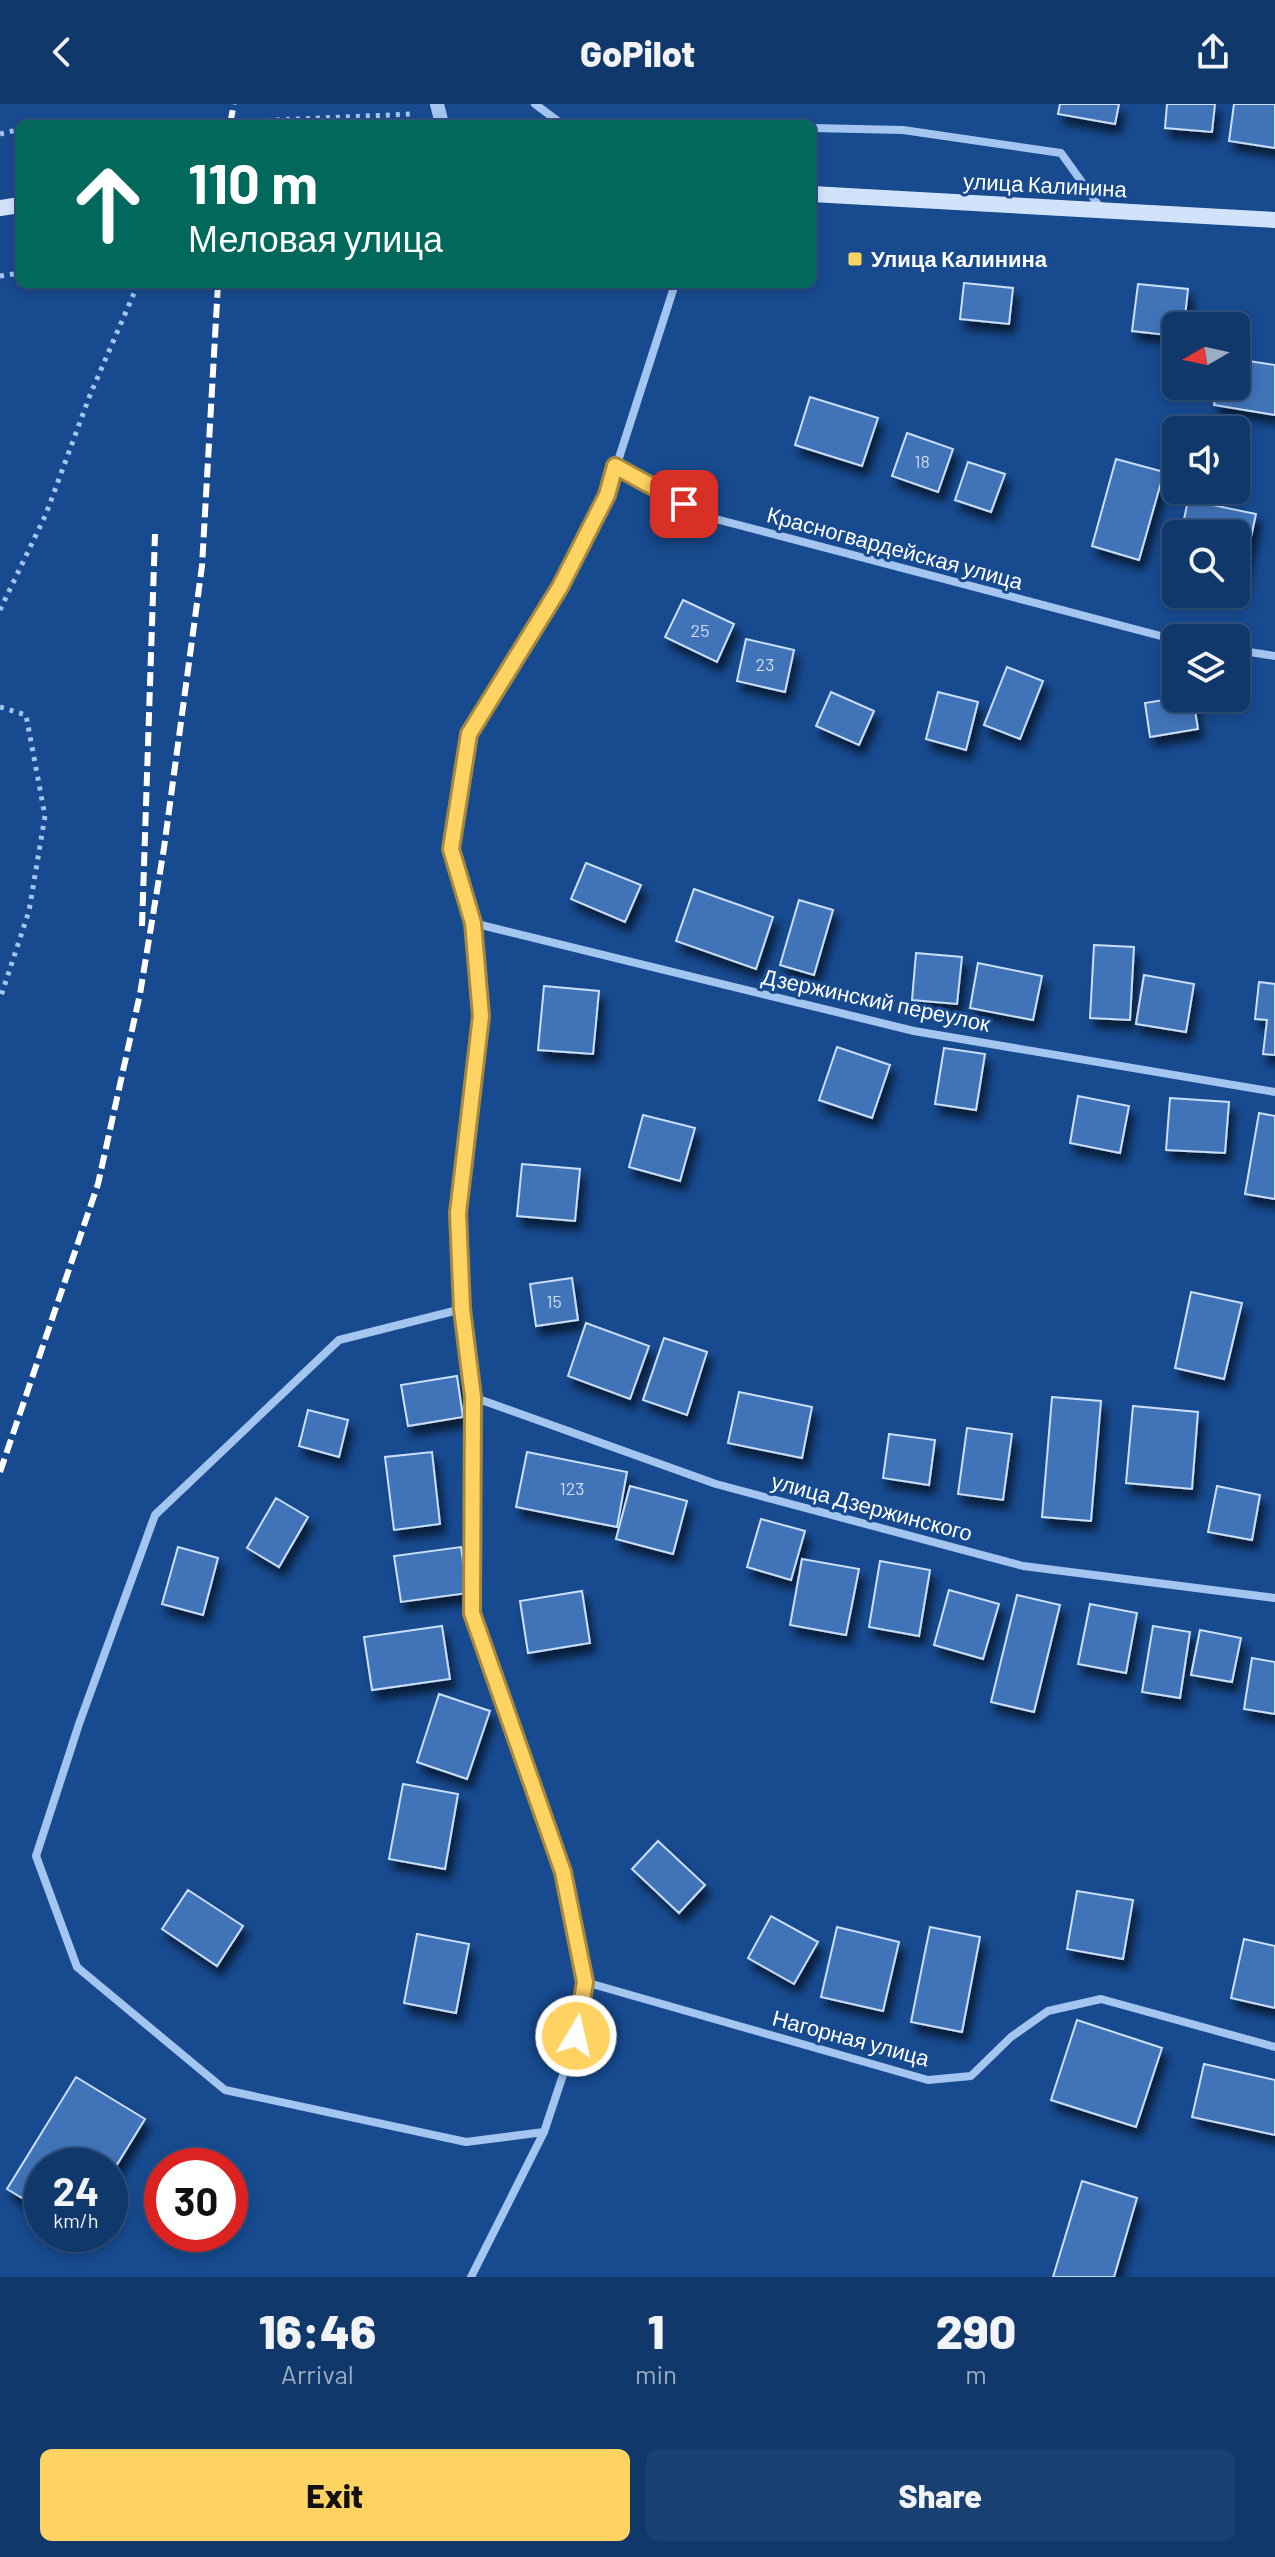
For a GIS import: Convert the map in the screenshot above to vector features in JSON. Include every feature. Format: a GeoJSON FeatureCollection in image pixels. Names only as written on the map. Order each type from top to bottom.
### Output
{"type":"FeatureCollection","features":[{"type":"Feature","properties":{"kind":"main road","name":"улица Калинина"},"geometry":{"type":"LineString","coordinates":[[816,194],[1275,220]]}},
{"type":"Feature","properties":{"kind":"street"},"geometry":{"type":"LineString","coordinates":[[535,104],[556,120]]}},
{"type":"Feature","properties":{"kind":"street"},"geometry":{"type":"LineString","coordinates":[[816,128],[903,130],[1061,153],[1102,211]]}},
{"type":"Feature","properties":{"kind":"street"},"geometry":{"type":"LineString","coordinates":[[471,2277],[544,2132],[576,2036],[585,1982],[563,1872],[472,1613],[473,1397],[462,1309],[458,1213],[481,1016],[473,923],[451,849],[469,734],[560,587],[607,495],[674,288]]}},
{"type":"Feature","properties":{"kind":"street","name":"Красногвардейская улица"},"geometry":{"type":"LineString","coordinates":[[615,466],[708,517],[1162,636]]}},
{"type":"Feature","properties":{"kind":"street"},"geometry":{"type":"LineString","coordinates":[[1250,652],[1275,656]]}},
{"type":"Feature","properties":{"kind":"street","name":"Дзержинский переулок"},"geometry":{"type":"LineString","coordinates":[[473,923],[914,1031],[1275,1092]]}},
{"type":"Feature","properties":{"kind":"street"},"geometry":{"type":"LineString","coordinates":[[462,1309],[339,1340],[155,1515],[79,1724],[36,1856],[77,1967],[225,2090],[466,2142],[544,2132]]}},
{"type":"Feature","properties":{"kind":"street","name":"улица Дзержинского"},"geometry":{"type":"LineString","coordinates":[[473,1397],[716,1484],[1023,1566],[1275,1598]]}},
{"type":"Feature","properties":{"kind":"street","name":"Нагорная улица"},"geometry":{"type":"LineString","coordinates":[[585,1982],[928,2080],[971,2076],[1011,2037],[1048,2011],[1101,1999],[1275,2047]]}},
{"type":"Feature","properties":{"kind":"path"},"geometry":{"type":"LineString","coordinates":[[320,120],[440,114]]}},
{"type":"Feature","properties":{"kind":"path"},"geometry":{"type":"LineString","coordinates":[[0,610],[46,514],[90,395],[136,288]]}},
{"type":"Feature","properties":{"kind":"path"},"geometry":{"type":"LineString","coordinates":[[0,707],[26,715],[45,816],[29,911],[0,999]]}},
{"type":"Feature","properties":{"kind":"building"},"geometry":{"type":"Polygon","coordinates":[[[1060,104],[1119,104],[1115,124],[1058,114],[1060,104]]]}},
{"type":"Feature","properties":{"kind":"building"},"geometry":{"type":"Polygon","coordinates":[[[1167,104],[1215,104],[1212,132],[1165,128],[1167,104]]]}},
{"type":"Feature","properties":{"kind":"building"},"geometry":{"type":"Polygon","coordinates":[[[1234,104],[1275,104],[1275,148],[1229,141],[1234,104]]]}},
{"type":"Feature","properties":{"kind":"building"},"geometry":{"type":"Polygon","coordinates":[[[964,283],[1013,288],[1009,324],[960,319],[964,283]]]}},
{"type":"Feature","properties":{"kind":"building"},"geometry":{"type":"Polygon","coordinates":[[[1138,284],[1188,289],[1186,312],[1162,312],[1162,334],[1132,331],[1138,284]]]}},
{"type":"Feature","properties":{"kind":"building"},"geometry":{"type":"Polygon","coordinates":[[[1250,361],[1275,365],[1275,415],[1214,405],[1215,400],[1250,400],[1250,361]]]}},
{"type":"Feature","properties":{"kind":"building"},"geometry":{"type":"Polygon","coordinates":[[[810,397],[878,418],[862,466],[795,445],[810,397]]]}},
{"type":"Feature","properties":{"kind":"building"},"geometry":{"type":"Polygon","coordinates":[[[907,433],[953,449],[938,492],[892,476],[907,433]]]}},
{"type":"Feature","properties":{"kind":"building"},"geometry":{"type":"Polygon","coordinates":[[[1116,459],[1162,471],[1139,560],[1092,546],[1116,459]]]}},
{"type":"Feature","properties":{"kind":"building"},"geometry":{"type":"Polygon","coordinates":[[[968,462],[1005,474],[991,512],[955,500],[968,462]]]}},
{"type":"Feature","properties":{"kind":"building"},"geometry":{"type":"Polygon","coordinates":[[[1187,504],[1207,504],[1256,514],[1250,541],[1250,520],[1184,520],[1187,504]]]}},
{"type":"Feature","properties":{"kind":"building"},"geometry":{"type":"Polygon","coordinates":[[[683,600],[734,624],[717,662],[665,637],[683,600]]]}},
{"type":"Feature","properties":{"kind":"building"},"geometry":{"type":"Polygon","coordinates":[[[746,639],[794,650],[785,692],[737,681],[746,639]]]}},
{"type":"Feature","properties":{"kind":"building"},"geometry":{"type":"Polygon","coordinates":[[[1007,667],[1043,681],[1020,739],[984,725],[1007,667]]]}},
{"type":"Feature","properties":{"kind":"building"},"geometry":{"type":"Polygon","coordinates":[[[831,692],[874,711],[859,745],[816,726],[831,692]]]}},
{"type":"Feature","properties":{"kind":"building"},"geometry":{"type":"Polygon","coordinates":[[[938,692],[978,702],[966,750],[926,739],[938,692]]]}},
{"type":"Feature","properties":{"kind":"building"},"geometry":{"type":"Polygon","coordinates":[[[1162,700],[1162,712],[1195,712],[1198,729],[1150,737],[1145,703],[1162,700]]]}},
{"type":"Feature","properties":{"kind":"building"},"geometry":{"type":"Polygon","coordinates":[[[586,863],[641,885],[625,922],[571,899],[586,863]]]}},
{"type":"Feature","properties":{"kind":"building"},"geometry":{"type":"Polygon","coordinates":[[[694,889],[773,917],[756,969],[676,941],[694,889]]]}},
{"type":"Feature","properties":{"kind":"building"},"geometry":{"type":"Polygon","coordinates":[[[799,900],[833,910],[814,975],[780,965],[799,900]]]}},
{"type":"Feature","properties":{"kind":"building"},"geometry":{"type":"Polygon","coordinates":[[[1094,945],[1134,947],[1130,1020],[1090,1018],[1094,945]]]}},
{"type":"Feature","properties":{"kind":"building"},"geometry":{"type":"Polygon","coordinates":[[[916,953],[962,957],[957,1004],[912,1000],[916,953]]]}},
{"type":"Feature","properties":{"kind":"building"},"geometry":{"type":"Polygon","coordinates":[[[978,963],[1042,976],[1033,1020],[970,1008],[978,963]]]}},
{"type":"Feature","properties":{"kind":"building"},"geometry":{"type":"Polygon","coordinates":[[[1144,975],[1194,984],[1186,1032],[1136,1024],[1144,975]]]}},
{"type":"Feature","properties":{"kind":"building"},"geometry":{"type":"Polygon","coordinates":[[[1259,982],[1275,984],[1275,1055],[1263,1054],[1267,1020],[1255,1019],[1259,982]]]}},
{"type":"Feature","properties":{"kind":"building"},"geometry":{"type":"Polygon","coordinates":[[[544,986],[599,991],[593,1054],[538,1050],[544,986]]]}},
{"type":"Feature","properties":{"kind":"building"},"geometry":{"type":"Polygon","coordinates":[[[837,1047],[890,1065],[872,1118],[819,1100],[837,1047]]]}},
{"type":"Feature","properties":{"kind":"building"},"geometry":{"type":"Polygon","coordinates":[[[944,1048],[985,1054],[976,1110],[935,1104],[944,1048]]]}},
{"type":"Feature","properties":{"kind":"building"},"geometry":{"type":"Polygon","coordinates":[[[1078,1096],[1129,1106],[1120,1153],[1070,1143],[1078,1096]]]}},
{"type":"Feature","properties":{"kind":"building"},"geometry":{"type":"Polygon","coordinates":[[[1170,1098],[1229,1102],[1225,1153],[1166,1150],[1170,1098]]]}},
{"type":"Feature","properties":{"kind":"building"},"geometry":{"type":"Polygon","coordinates":[[[1259,1113],[1275,1116],[1275,1199],[1245,1194],[1259,1113]]]}},
{"type":"Feature","properties":{"kind":"building"},"geometry":{"type":"Polygon","coordinates":[[[643,1115],[695,1128],[680,1181],[629,1167],[643,1115]]]}},
{"type":"Feature","properties":{"kind":"building"},"geometry":{"type":"Polygon","coordinates":[[[522,1164],[580,1169],[575,1221],[517,1216],[522,1164]]]}},
{"type":"Feature","properties":{"kind":"building"},"geometry":{"type":"Polygon","coordinates":[[[572,1278],[578,1320],[536,1326],[530,1284],[572,1278]]]}},
{"type":"Feature","properties":{"kind":"building"},"geometry":{"type":"Polygon","coordinates":[[[1191,1292],[1242,1303],[1224,1379],[1175,1368],[1191,1292]]]}},
{"type":"Feature","properties":{"kind":"building"},"geometry":{"type":"Polygon","coordinates":[[[586,1323],[649,1346],[630,1399],[568,1376],[586,1323]]]}},
{"type":"Feature","properties":{"kind":"building"},"geometry":{"type":"Polygon","coordinates":[[[664,1338],[707,1352],[687,1415],[643,1400],[664,1338]]]}},
{"type":"Feature","properties":{"kind":"building"},"geometry":{"type":"Polygon","coordinates":[[[457,1376],[463,1417],[408,1426],[401,1385],[457,1376]]]}},
{"type":"Feature","properties":{"kind":"building"},"geometry":{"type":"Polygon","coordinates":[[[739,1392],[812,1407],[802,1458],[728,1443],[739,1392]]]}},
{"type":"Feature","properties":{"kind":"building"},"geometry":{"type":"Polygon","coordinates":[[[1052,1397],[1101,1401],[1091,1521],[1042,1517],[1052,1397]]]}},
{"type":"Feature","properties":{"kind":"building"},"geometry":{"type":"Polygon","coordinates":[[[1133,1406],[1198,1412],[1192,1489],[1126,1483],[1133,1406]]]}},
{"type":"Feature","properties":{"kind":"building"},"geometry":{"type":"Polygon","coordinates":[[[308,1410],[348,1420],[339,1457],[299,1446],[308,1410]]]}},
{"type":"Feature","properties":{"kind":"building"},"geometry":{"type":"Polygon","coordinates":[[[967,1428],[1012,1434],[1003,1500],[958,1494],[967,1428]]]}},
{"type":"Feature","properties":{"kind":"building"},"geometry":{"type":"Polygon","coordinates":[[[889,1434],[935,1440],[929,1485],[883,1478],[889,1434]]]}},
{"type":"Feature","properties":{"kind":"building"},"geometry":{"type":"Polygon","coordinates":[[[432,1452],[440,1524],[394,1530],[385,1457],[432,1452]]]}},
{"type":"Feature","properties":{"kind":"building"},"geometry":{"type":"Polygon","coordinates":[[[527,1452],[627,1472],[617,1527],[516,1507],[527,1452]]]}},
{"type":"Feature","properties":{"kind":"building"},"geometry":{"type":"Polygon","coordinates":[[[630,1486],[687,1501],[673,1554],[616,1539],[630,1486]]]}},
{"type":"Feature","properties":{"kind":"building"},"geometry":{"type":"Polygon","coordinates":[[[1217,1486],[1260,1495],[1252,1540],[1208,1532],[1217,1486]]]}},
{"type":"Feature","properties":{"kind":"building"},"geometry":{"type":"Polygon","coordinates":[[[276,1498],[308,1517],[279,1567],[247,1548],[276,1498]]]}},
{"type":"Feature","properties":{"kind":"building"},"geometry":{"type":"Polygon","coordinates":[[[761,1519],[805,1531],[791,1580],[747,1567],[761,1519]]]}},
{"type":"Feature","properties":{"kind":"building"},"geometry":{"type":"Polygon","coordinates":[[[178,1547],[218,1558],[203,1615],[162,1604],[178,1547]]]}},
{"type":"Feature","properties":{"kind":"building"},"geometry":{"type":"Polygon","coordinates":[[[461,1547],[468,1593],[401,1602],[394,1556],[461,1547]]]}},
{"type":"Feature","properties":{"kind":"building"},"geometry":{"type":"Polygon","coordinates":[[[802,1559],[859,1569],[846,1635],[790,1625],[802,1559]]]}},
{"type":"Feature","properties":{"kind":"building"},"geometry":{"type":"Polygon","coordinates":[[[880,1561],[930,1570],[919,1636],[869,1627],[880,1561]]]}},
{"type":"Feature","properties":{"kind":"building"},"geometry":{"type":"Polygon","coordinates":[[[949,1590],[999,1604],[983,1659],[934,1645],[949,1590]]]}},
{"type":"Feature","properties":{"kind":"building"},"geometry":{"type":"Polygon","coordinates":[[[582,1591],[590,1643],[528,1653],[520,1601],[582,1591]]]}},
{"type":"Feature","properties":{"kind":"building"},"geometry":{"type":"Polygon","coordinates":[[[1017,1595],[1060,1605],[1034,1712],[991,1702],[1017,1595]]]}},
{"type":"Feature","properties":{"kind":"building"},"geometry":{"type":"Polygon","coordinates":[[[1090,1604],[1137,1613],[1126,1673],[1078,1664],[1090,1604]]]}},
{"type":"Feature","properties":{"kind":"building"},"geometry":{"type":"Polygon","coordinates":[[[442,1626],[450,1679],[372,1690],[364,1637],[442,1626]]]}},
{"type":"Feature","properties":{"kind":"building"},"geometry":{"type":"Polygon","coordinates":[[[1153,1626],[1190,1632],[1180,1698],[1142,1692],[1153,1626]]]}},
{"type":"Feature","properties":{"kind":"building"},"geometry":{"type":"Polygon","coordinates":[[[1200,1630],[1241,1638],[1232,1682],[1191,1675],[1200,1630]]]}},
{"type":"Feature","properties":{"kind":"building"},"geometry":{"type":"Polygon","coordinates":[[[1252,1658],[1275,1662],[1275,1714],[1244,1709],[1252,1658]]]}},
{"type":"Feature","properties":{"kind":"building"},"geometry":{"type":"Polygon","coordinates":[[[439,1694],[490,1711],[467,1779],[417,1762],[439,1694]]]}},
{"type":"Feature","properties":{"kind":"building"},"geometry":{"type":"Polygon","coordinates":[[[403,1784],[458,1794],[445,1869],[389,1859],[403,1784]]]}},
{"type":"Feature","properties":{"kind":"building"},"geometry":{"type":"Polygon","coordinates":[[[658,1841],[705,1885],[679,1913],[632,1869],[658,1841]]]}},
{"type":"Feature","properties":{"kind":"building"},"geometry":{"type":"Polygon","coordinates":[[[188,1890],[243,1926],[217,1966],[162,1929],[188,1890]]]}},
{"type":"Feature","properties":{"kind":"building"},"geometry":{"type":"Polygon","coordinates":[[[1077,1891],[1133,1900],[1123,1959],[1067,1949],[1077,1891]]]}},
{"type":"Feature","properties":{"kind":"building"},"geometry":{"type":"Polygon","coordinates":[[[771,1916],[818,1942],[794,1984],[748,1958],[771,1916]]]}},
{"type":"Feature","properties":{"kind":"building"},"geometry":{"type":"Polygon","coordinates":[[[837,1927],[899,1942],[883,2011],[821,1997],[837,1927]]]}},
{"type":"Feature","properties":{"kind":"building"},"geometry":{"type":"Polygon","coordinates":[[[930,1927],[980,1937],[962,2032],[911,2022],[930,1927]]]}},
{"type":"Feature","properties":{"kind":"building"},"geometry":{"type":"Polygon","coordinates":[[[417,1934],[469,1944],[456,2013],[404,2003],[417,1934]]]}},
{"type":"Feature","properties":{"kind":"building"},"geometry":{"type":"Polygon","coordinates":[[[1244,1939],[1275,1946],[1275,2008],[1231,1998],[1244,1939]]]}},
{"type":"Feature","properties":{"kind":"building"},"geometry":{"type":"Polygon","coordinates":[[[1077,2020],[1162,2048],[1136,2127],[1051,2100],[1077,2020]]]}},
{"type":"Feature","properties":{"kind":"building"},"geometry":{"type":"Polygon","coordinates":[[[1204,2064],[1275,2080],[1275,2135],[1192,2117],[1204,2064]]]}},
{"type":"Feature","properties":{"kind":"building"},"geometry":{"type":"Polygon","coordinates":[[[76,2077],[145,2119],[127,2148],[32,2148],[76,2077]]]}},
{"type":"Feature","properties":{"kind":"building"},"geometry":{"type":"Polygon","coordinates":[[[24,2161],[24,2199],[7,2189],[24,2161]]]}},
{"type":"Feature","properties":{"kind":"building"},"geometry":{"type":"Polygon","coordinates":[[[1082,2181],[1137,2198],[1114,2277],[1053,2277],[1082,2181]]]}},
{"type":"Feature","properties":{"kind":"railway"},"geometry":{"type":"LineString","coordinates":[[231,120],[234,104]]}},
{"type":"Feature","properties":{"kind":"railway"},"geometry":{"type":"LineString","coordinates":[[0,1472],[98,1184],[140,994],[164,848],[202,566],[218,288]]}},
{"type":"Feature","properties":{"kind":"railway"},"geometry":{"type":"LineString","coordinates":[[142,926],[155,534]]}},
{"type":"Feature","properties":{"kind":"place","name":"Улица Калинина"},"geometry":{"type":"Point","coordinates":[855,259]}},
{"type":"Feature","properties":{"kind":"route"},"geometry":{"type":"LineString","coordinates":[[576,2036],[585,1982],[563,1872],[472,1613],[473,1397],[462,1309],[458,1213],[481,1016],[473,923],[451,849],[469,734],[560,587],[607,495],[615,466],[684,504]]}}]}
